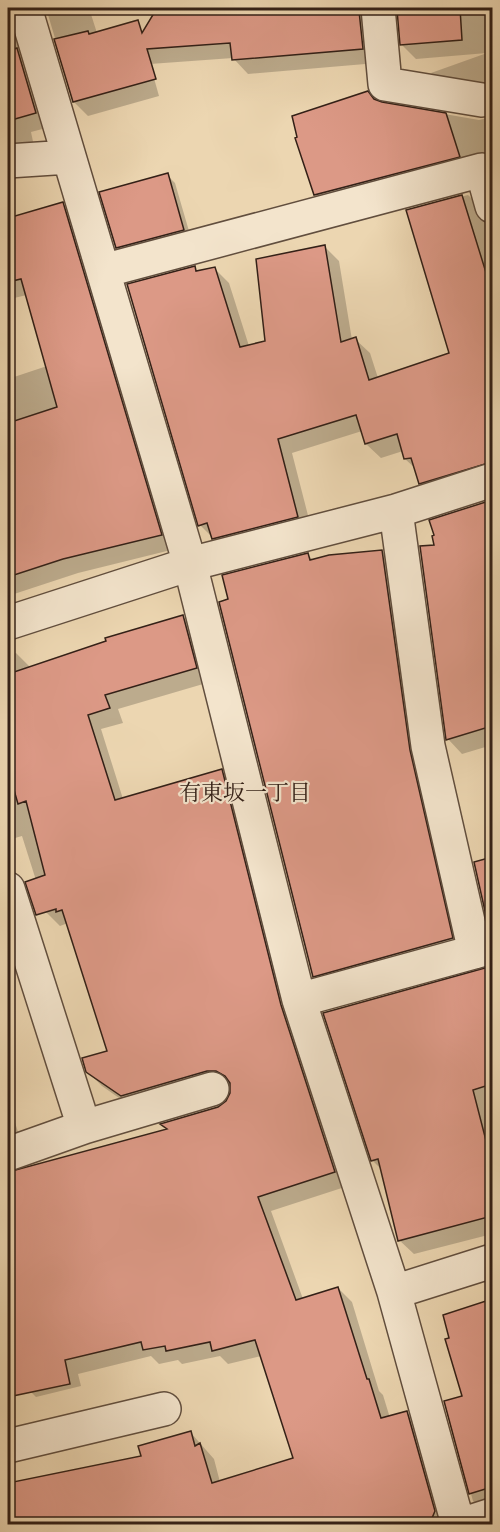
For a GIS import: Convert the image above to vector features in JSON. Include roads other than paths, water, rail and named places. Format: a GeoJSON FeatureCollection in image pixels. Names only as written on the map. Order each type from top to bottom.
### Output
{"type":"FeatureCollection","features":[{"type":"Feature","properties":{"kind":"street"},"geometry":{"type":"LineString","coordinates":[[26,8],[190,564],[299,1000],[394,1292],[458,1524]]}},
{"type":"Feature","properties":{"kind":"street"},"geometry":{"type":"LineString","coordinates":[[378,8],[385,84],[482,100]]}},
{"type":"Feature","properties":{"kind":"street"},"geometry":{"type":"LineString","coordinates":[[8,161],[69,157]]}},
{"type":"Feature","properties":{"kind":"street"},"geometry":{"type":"LineString","coordinates":[[103,271],[482,170],[492,206]]}},
{"type":"Feature","properties":{"kind":"street"},"geometry":{"type":"LineString","coordinates":[[8,623],[190,564],[396,511],[492,480]]}},
{"type":"Feature","properties":{"kind":"street"},"geometry":{"type":"LineString","coordinates":[[299,1000],[484,950],[428,746],[396,511]]}},
{"type":"Feature","properties":{"kind":"street"},"geometry":{"type":"LineString","coordinates":[[8,889],[84,1127]]}},
{"type":"Feature","properties":{"kind":"street"},"geometry":{"type":"LineString","coordinates":[[8,1154],[84,1127],[212,1089]]}},
{"type":"Feature","properties":{"kind":"street"},"geometry":{"type":"LineString","coordinates":[[394,1292],[492,1261]]}},
{"type":"Feature","properties":{"kind":"street"},"geometry":{"type":"LineString","coordinates":[[8,1446],[164,1409]]}},
{"type":"Feature","properties":{"kind":"street"},"geometry":{"type":"LineString","coordinates":[[464,1524],[492,1515]]}},
{"type":"Feature","properties":{"kind":"district","name":"有東坂一丁目"},"geometry":{"type":"Point","coordinates":[245,793]}}]}
